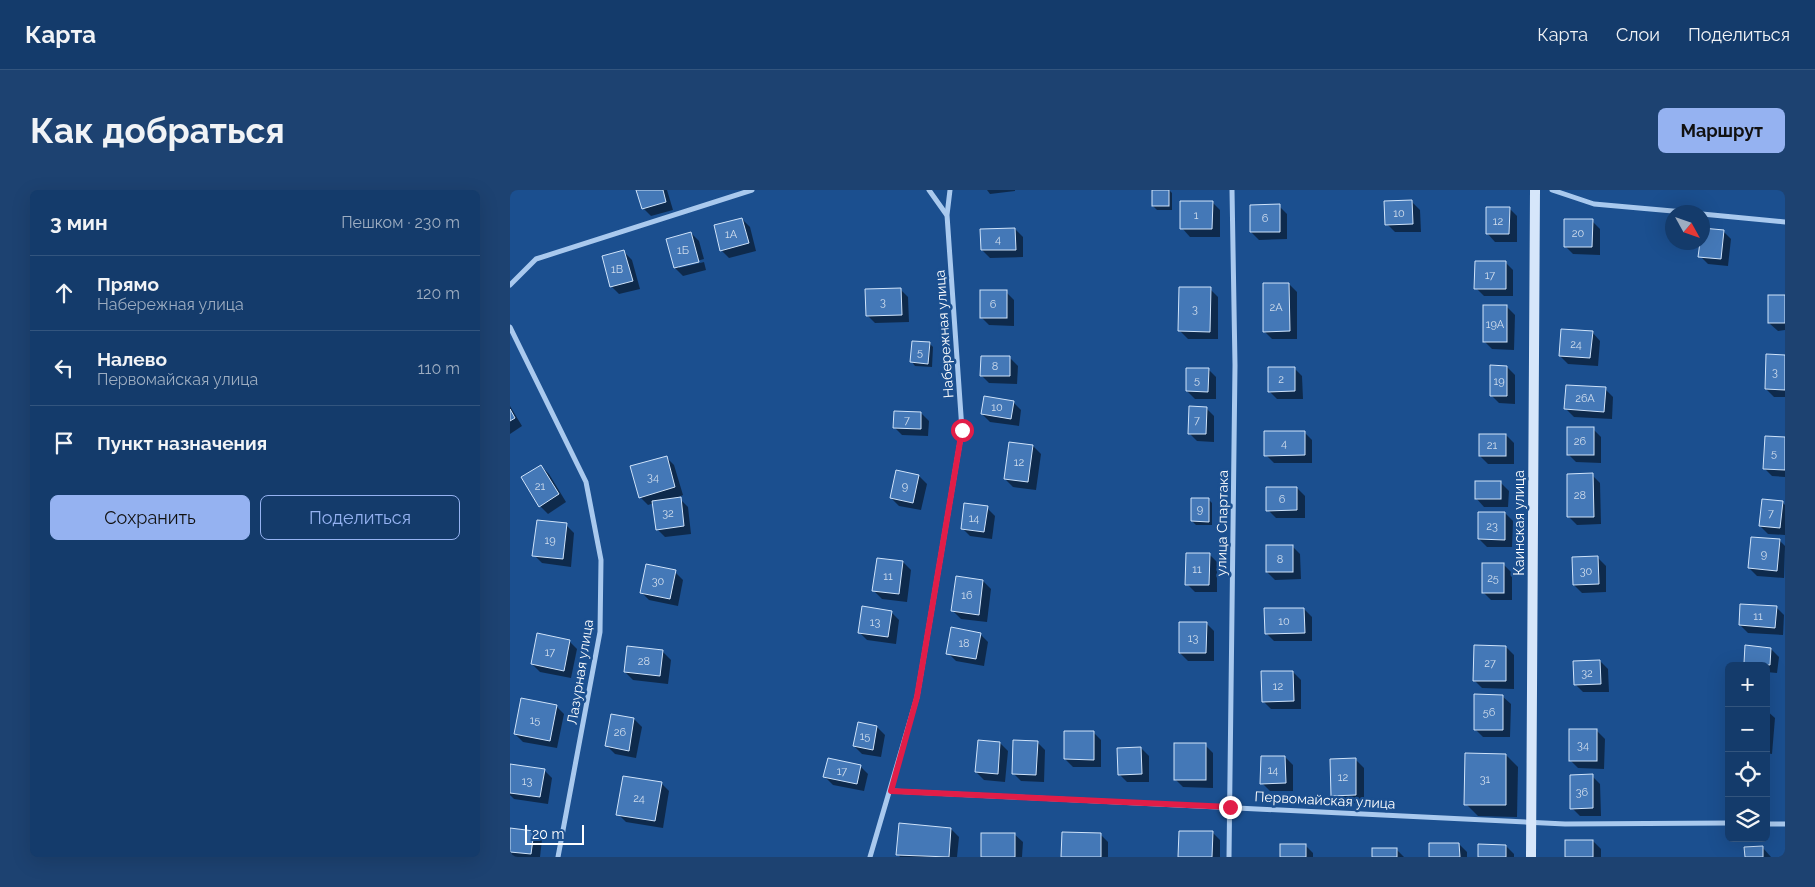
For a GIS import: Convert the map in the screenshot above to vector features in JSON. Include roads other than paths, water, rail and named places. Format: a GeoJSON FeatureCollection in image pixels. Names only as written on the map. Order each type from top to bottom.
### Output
{"type":"FeatureCollection","features":[{"type":"Feature","properties":{"kind":"main road","name":"Каинская улица"},"geometry":{"type":"LineString","coordinates":[[1531,857],[1535,190]]}},
{"type":"Feature","properties":{"kind":"street"},"geometry":{"type":"LineString","coordinates":[[510,285],[536,259],[752,190]]}},
{"type":"Feature","properties":{"kind":"street"},"geometry":{"type":"LineString","coordinates":[[928,190],[947,215]]}},
{"type":"Feature","properties":{"kind":"street","name":"Набережная улица"},"geometry":{"type":"LineString","coordinates":[[870,857],[891,791],[917,697],[962,430],[947,215],[950,190]]}},
{"type":"Feature","properties":{"kind":"street","name":"улица Спартака"},"geometry":{"type":"LineString","coordinates":[[1229,857],[1236,365],[1232,190]]}},
{"type":"Feature","properties":{"kind":"street"},"geometry":{"type":"LineString","coordinates":[[1552,190],[1594,204],[1665,210]]}},
{"type":"Feature","properties":{"kind":"street"},"geometry":{"type":"LineString","coordinates":[[1710,215],[1785,222]]}},
{"type":"Feature","properties":{"kind":"street","name":"Лазурная улица"},"geometry":{"type":"LineString","coordinates":[[510,327],[586,482],[601,560],[600,632],[558,857]]}},
{"type":"Feature","properties":{"kind":"street","name":"Первомайская улица"},"geometry":{"type":"LineString","coordinates":[[891,791],[1531,823],[1725,824]]}},
{"type":"Feature","properties":{"kind":"street"},"geometry":{"type":"LineString","coordinates":[[1770,824],[1785,824]]}}]}
